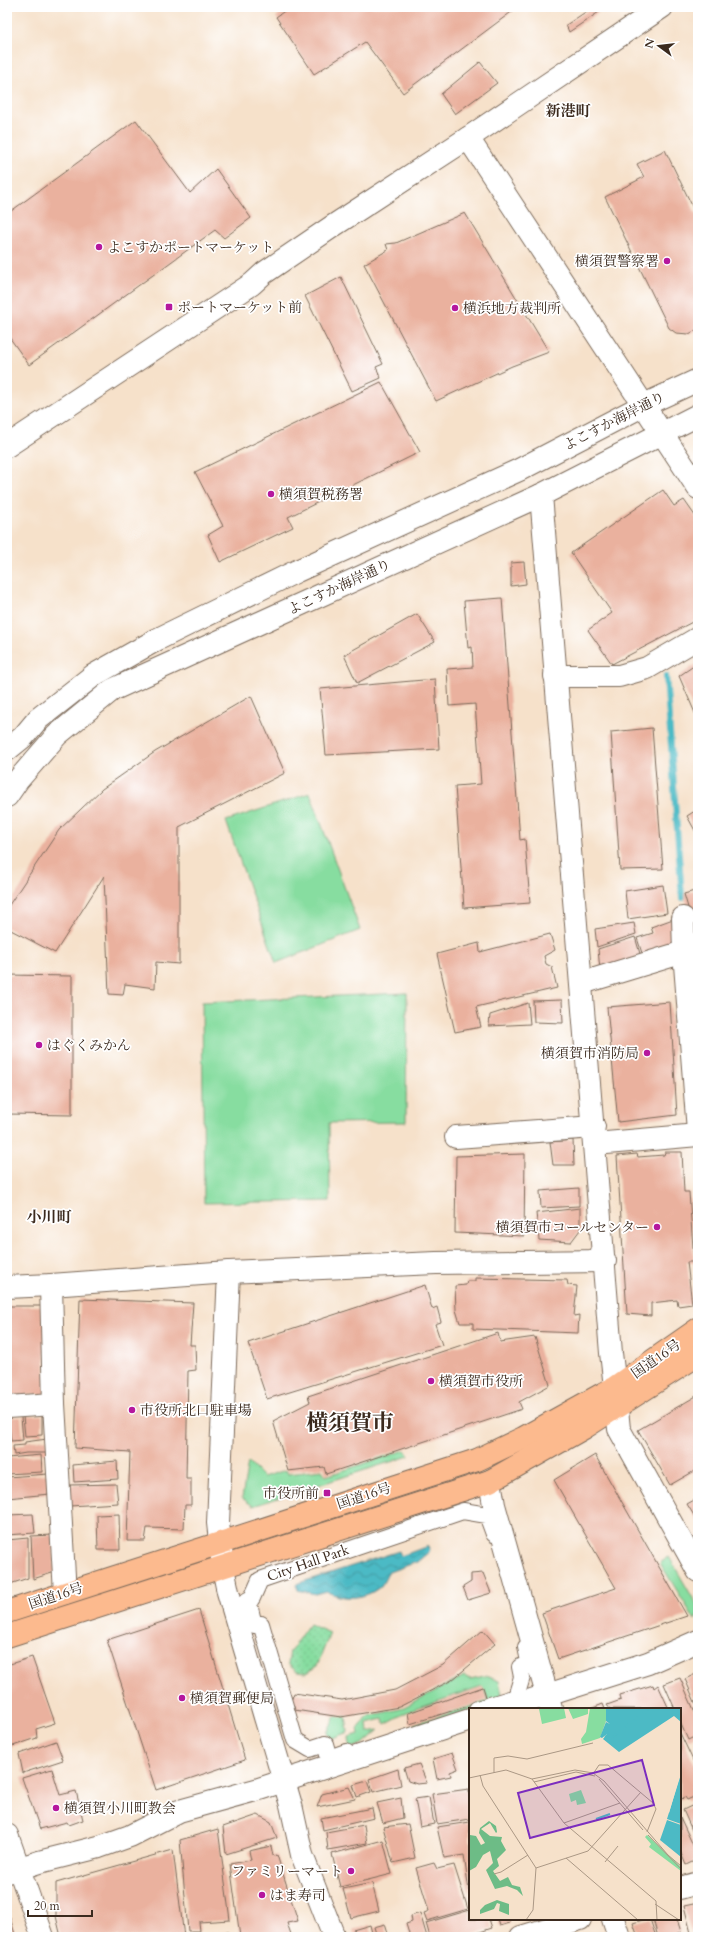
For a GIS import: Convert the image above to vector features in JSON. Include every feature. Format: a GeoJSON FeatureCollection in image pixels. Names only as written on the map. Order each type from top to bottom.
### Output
{"type":"FeatureCollection","features":[{"type":"Feature","properties":{"kind":"highway","name":"国道16号"},"geometry":{"type":"LineString","coordinates":[[7,1636],[223,1568],[490,1481],[584,1428],[616,1397],[698,1329]]}},
{"type":"Feature","properties":{"kind":"highway","name":"国道16号"},"geometry":{"type":"LineString","coordinates":[[7,1612],[477,1460],[616,1397],[698,1355]]}},
{"type":"Feature","properties":{"kind":"street"},"geometry":{"type":"LineString","coordinates":[[7,446],[252,284],[264,273],[333,226],[468,138],[662,7]]}},
{"type":"Feature","properties":{"kind":"street"},"geometry":{"type":"LineString","coordinates":[[468,138],[698,488]]}},
{"type":"Feature","properties":{"kind":"street","name":"よこすか海岸通り"},"geometry":{"type":"LineString","coordinates":[[7,750],[22,737],[38,719],[94,675],[158,639],[297,571],[519,470],[644,405],[698,380]]}},
{"type":"Feature","properties":{"kind":"street","name":"よこすか海岸通り"},"geometry":{"type":"LineString","coordinates":[[11,781],[57,735],[112,690],[541,495],[698,415]]}},
{"type":"Feature","properties":{"kind":"street"},"geometry":{"type":"LineString","coordinates":[[541,495],[605,1261],[611,1353],[619,1429],[698,1571]]}},
{"type":"Feature","properties":{"kind":"street"},"geometry":{"type":"LineString","coordinates":[[555,676],[619,676],[631,673],[647,668],[698,638]]}},
{"type":"Feature","properties":{"kind":"street"},"geometry":{"type":"LineString","coordinates":[[683,918],[684,952],[698,1131]]}},
{"type":"Feature","properties":{"kind":"street"},"geometry":{"type":"LineString","coordinates":[[582,983],[684,952]]}},
{"type":"Feature","properties":{"kind":"street"},"geometry":{"type":"LineString","coordinates":[[456,1137],[698,1135]]}},
{"type":"Feature","properties":{"kind":"street"},"geometry":{"type":"LineString","coordinates":[[7,1287],[228,1272],[436,1263],[605,1261]]}},
{"type":"Feature","properties":{"kind":"street"},"geometry":{"type":"LineString","coordinates":[[228,1272],[218,1523],[223,1568],[232,1607],[283,1781],[302,1855],[334,1937]]}},
{"type":"Feature","properties":{"kind":"street"},"geometry":{"type":"LineString","coordinates":[[51,1285],[54,1404],[65,1593]]}},
{"type":"Feature","properties":{"kind":"street"},"geometry":{"type":"LineString","coordinates":[[7,1407],[54,1404]]}},
{"type":"Feature","properties":{"kind":"street"},"geometry":{"type":"LineString","coordinates":[[490,1481],[494,1505],[549,1701]]}},
{"type":"Feature","properties":{"kind":"street","name":"City Hall Park"},"geometry":{"type":"LineString","coordinates":[[469,1711],[329,1758],[325,1744],[310,1749],[295,1740],[261,1624],[254,1625],[248,1600],[252,1598],[260,1580],[463,1511],[487,1515],[524,1633],[530,1666],[520,1667],[522,1677],[516,1697],[480,1708]]}},
{"type":"Feature","properties":{"kind":"street"},"geometry":{"type":"LineString","coordinates":[[510,1708],[549,1701],[641,1666],[698,1642]]}},
{"type":"Feature","properties":{"kind":"street"},"geometry":{"type":"LineString","coordinates":[[12,1870],[99,1847],[130,1836],[179,1812],[283,1781],[469,1720]]}},
{"type":"Feature","properties":{"kind":"street"},"geometry":{"type":"LineString","coordinates":[[7,1835],[12,1870],[43,1937]]}},
{"type":"Feature","properties":{"kind":"street"},"geometry":{"type":"LineString","coordinates":[[681,1888],[698,1883]]}},
{"type":"Feature","properties":{"kind":"street"},"geometry":{"type":"LineString","coordinates":[[521,1937],[577,1920]]}},
{"type":"Feature","properties":{"kind":"street"},"geometry":{"type":"LineString","coordinates":[[613,1920],[619,1937]]}},
{"type":"Feature","properties":{"kind":"green space"},"geometry":{"type":"Polygon","coordinates":[[[310,793],[360,930],[276,963],[226,821],[310,793]]]}},
{"type":"Feature","properties":{"kind":"green space"},"geometry":{"type":"Polygon","coordinates":[[[407,993],[406,1122],[329,1123],[330,1201],[204,1203],[202,1002],[407,993]]]}},
{"type":"Feature","properties":{"kind":"green space"},"geometry":{"type":"Polygon","coordinates":[[[405,1450],[409,1456],[253,1506],[242,1498],[248,1462],[263,1477],[286,1470],[288,1474],[322,1470],[326,1476],[405,1450]]]}},
{"type":"Feature","properties":{"kind":"green space"},"geometry":{"type":"Polygon","coordinates":[[[669,1557],[698,1607],[698,1614],[695,1620],[660,1563],[669,1557]]]}},
{"type":"Feature","properties":{"kind":"green space"},"geometry":{"type":"Polygon","coordinates":[[[309,1624],[330,1633],[317,1666],[306,1673],[297,1672],[288,1664],[290,1651],[309,1624]]]}},
{"type":"Feature","properties":{"kind":"green space"},"geometry":{"type":"Polygon","coordinates":[[[464,1676],[470,1679],[485,1676],[499,1681],[503,1699],[476,1708],[469,1708],[469,1710],[415,1728],[414,1724],[489,1701],[482,1686],[407,1712],[385,1724],[383,1719],[367,1723],[368,1732],[379,1730],[363,1744],[331,1756],[350,1746],[349,1737],[359,1734],[358,1728],[367,1716],[400,1709],[464,1676]]]}},
{"type":"Feature","properties":{"kind":"green space"},"geometry":{"type":"Polygon","coordinates":[[[335,1716],[346,1716],[348,1732],[330,1739],[327,1733],[335,1716]]]}},
{"type":"Feature","properties":{"kind":"water"},"geometry":{"type":"Polygon","coordinates":[[[428,1546],[430,1551],[417,1562],[389,1572],[381,1586],[369,1594],[347,1597],[327,1591],[315,1594],[298,1590],[296,1584],[399,1551],[401,1556],[428,1546]]]}},
{"type":"Feature","properties":{"kind":"building"},"geometry":{"type":"Polygon","coordinates":[[[290,7],[518,7],[403,93],[365,42],[314,74],[276,17],[290,7]]]}},
{"type":"Feature","properties":{"kind":"building"},"geometry":{"type":"Polygon","coordinates":[[[593,7],[596,7],[599,12],[569,32],[566,25],[593,7]]]}},
{"type":"Feature","properties":{"kind":"building"},"geometry":{"type":"Polygon","coordinates":[[[480,62],[497,83],[455,114],[441,94],[480,62]]]}},
{"type":"Feature","properties":{"kind":"building","name":"よこすかポートマーケット"},"geometry":{"type":"Polygon","coordinates":[[[136,120],[190,193],[216,169],[251,218],[224,238],[215,230],[29,365],[7,334],[7,214],[136,120]]]}},
{"type":"Feature","properties":{"kind":"building","name":"横須賀警察署"},"geometry":{"type":"Polygon","coordinates":[[[665,150],[698,218],[698,329],[689,334],[676,333],[669,328],[605,197],[644,177],[637,164],[665,150]]]}},
{"type":"Feature","properties":{"kind":"building","name":"横浜地方裁判所"},"geometry":{"type":"Polygon","coordinates":[[[465,213],[549,352],[512,366],[436,401],[364,264],[388,250],[386,244],[396,243],[465,213]]]}},
{"type":"Feature","properties":{"kind":"building"},"geometry":{"type":"Polygon","coordinates":[[[341,277],[383,364],[376,367],[381,378],[352,391],[305,296],[341,277]]]}},
{"type":"Feature","properties":{"kind":"building","name":"横須賀税務署"},"geometry":{"type":"Polygon","coordinates":[[[381,382],[420,452],[288,517],[293,527],[220,562],[208,535],[223,526],[195,472],[381,382]]]}},
{"type":"Feature","properties":{"kind":"building"},"geometry":{"type":"Polygon","coordinates":[[[663,490],[674,506],[684,500],[698,520],[698,619],[612,664],[588,630],[612,613],[571,553],[663,490]]]}},
{"type":"Feature","properties":{"kind":"building"},"geometry":{"type":"Polygon","coordinates":[[[524,562],[526,584],[511,586],[511,563],[524,562]]]}},
{"type":"Feature","properties":{"kind":"building"},"geometry":{"type":"Polygon","coordinates":[[[502,598],[520,840],[525,839],[530,903],[464,908],[455,786],[481,784],[475,704],[449,706],[447,669],[473,667],[472,647],[468,648],[464,601],[502,598]]]}},
{"type":"Feature","properties":{"kind":"building"},"geometry":{"type":"Polygon","coordinates":[[[417,614],[435,642],[357,683],[344,655],[417,614]]]}},
{"type":"Feature","properties":{"kind":"building"},"geometry":{"type":"Polygon","coordinates":[[[698,663],[698,720],[679,676],[698,663]]]}},
{"type":"Feature","properties":{"kind":"building"},"geometry":{"type":"Polygon","coordinates":[[[435,679],[439,749],[326,755],[320,689],[435,679]]]}},
{"type":"Feature","properties":{"kind":"building"},"geometry":{"type":"Polygon","coordinates":[[[251,696],[285,773],[179,827],[179,964],[156,962],[155,988],[125,984],[123,995],[109,994],[104,876],[55,953],[7,928],[7,908],[59,830],[102,789],[155,752],[251,696]]]}},
{"type":"Feature","properties":{"kind":"building"},"geometry":{"type":"Polygon","coordinates":[[[652,728],[663,869],[620,870],[611,732],[652,728]]]}},
{"type":"Feature","properties":{"kind":"building"},"geometry":{"type":"Polygon","coordinates":[[[698,809],[698,836],[687,816],[698,809]]]}},
{"type":"Feature","properties":{"kind":"building"},"geometry":{"type":"Polygon","coordinates":[[[663,885],[667,913],[628,919],[625,891],[663,885]]]}},
{"type":"Feature","properties":{"kind":"building"},"geometry":{"type":"Polygon","coordinates":[[[698,890],[698,922],[692,921],[684,894],[698,890]]]}},
{"type":"Feature","properties":{"kind":"building"},"geometry":{"type":"Polygon","coordinates":[[[673,919],[681,944],[643,956],[637,938],[653,933],[651,927],[673,919]]]}},
{"type":"Feature","properties":{"kind":"building"},"geometry":{"type":"Polygon","coordinates":[[[634,923],[636,934],[597,947],[595,929],[634,923]]]}},
{"type":"Feature","properties":{"kind":"building"},"geometry":{"type":"Polygon","coordinates":[[[550,934],[555,950],[544,956],[546,964],[552,967],[557,988],[476,1007],[481,1027],[455,1032],[437,954],[479,943],[480,952],[550,934]]]}},
{"type":"Feature","properties":{"kind":"building"},"geometry":{"type":"Polygon","coordinates":[[[635,937],[641,957],[600,970],[598,949],[635,937]]]}},
{"type":"Feature","properties":{"kind":"building"},"geometry":{"type":"Polygon","coordinates":[[[698,960],[698,978],[693,981],[692,964],[698,960]]]}},
{"type":"Feature","properties":{"kind":"building","name":"はぐくみかん"},"geometry":{"type":"Polygon","coordinates":[[[7,975],[72,976],[72,1115],[7,1114],[7,975]]]}},
{"type":"Feature","properties":{"kind":"building"},"geometry":{"type":"Polygon","coordinates":[[[562,1000],[563,1023],[534,1022],[533,1001],[562,1000]]]}},
{"type":"Feature","properties":{"kind":"building"},"geometry":{"type":"Polygon","coordinates":[[[670,1002],[677,1115],[618,1122],[607,1007],[670,1002]]]}},
{"type":"Feature","properties":{"kind":"building"},"geometry":{"type":"Polygon","coordinates":[[[528,1003],[530,1024],[489,1026],[490,1015],[528,1003]]]}},
{"type":"Feature","properties":{"kind":"building"},"geometry":{"type":"Polygon","coordinates":[[[573,1140],[574,1165],[553,1165],[550,1142],[573,1140]]]}},
{"type":"Feature","properties":{"kind":"building","name":"横須賀市コールセンター"},"geometry":{"type":"Polygon","coordinates":[[[665,1152],[682,1152],[684,1192],[689,1192],[694,1262],[687,1262],[692,1304],[678,1306],[677,1300],[651,1303],[651,1316],[627,1314],[617,1156],[637,1154],[638,1157],[664,1155],[665,1152]]]}},
{"type":"Feature","properties":{"kind":"building"},"geometry":{"type":"Polygon","coordinates":[[[525,1154],[524,1236],[455,1233],[456,1156],[525,1154]]]}},
{"type":"Feature","properties":{"kind":"building"},"geometry":{"type":"Polygon","coordinates":[[[579,1188],[579,1206],[541,1208],[540,1191],[579,1188]]]}},
{"type":"Feature","properties":{"kind":"building"},"geometry":{"type":"Polygon","coordinates":[[[580,1208],[580,1230],[571,1242],[539,1240],[536,1213],[580,1208]]]}},
{"type":"Feature","properties":{"kind":"building"},"geometry":{"type":"Polygon","coordinates":[[[475,1278],[567,1280],[568,1285],[577,1286],[574,1316],[579,1315],[578,1333],[473,1329],[473,1323],[460,1323],[456,1310],[455,1286],[466,1285],[467,1281],[475,1281],[475,1278]]]}},
{"type":"Feature","properties":{"kind":"building"},"geometry":{"type":"Polygon","coordinates":[[[425,1285],[432,1309],[437,1307],[441,1322],[435,1324],[442,1345],[267,1399],[248,1343],[425,1285]]]}},
{"type":"Feature","properties":{"kind":"building","name":"市役所北口駐車場"},"geometry":{"type":"Polygon","coordinates":[[[80,1299],[193,1303],[190,1345],[195,1345],[196,1370],[188,1371],[186,1479],[191,1479],[191,1505],[185,1505],[184,1529],[147,1528],[145,1541],[127,1541],[130,1452],[75,1448],[80,1299]]]}},
{"type":"Feature","properties":{"kind":"building"},"geometry":{"type":"Polygon","coordinates":[[[7,1306],[45,1306],[45,1394],[7,1396],[7,1306]]]}},
{"type":"Feature","properties":{"kind":"building"},"geometry":{"type":"Polygon","coordinates":[[[498,1333],[500,1342],[535,1337],[550,1385],[519,1402],[522,1409],[326,1474],[324,1467],[288,1471],[273,1421],[310,1402],[308,1396],[498,1333]]]}},
{"type":"Feature","properties":{"kind":"building"},"geometry":{"type":"Polygon","coordinates":[[[698,1395],[698,1469],[670,1485],[638,1430],[698,1395]]]}},
{"type":"Feature","properties":{"kind":"building"},"geometry":{"type":"Polygon","coordinates":[[[42,1415],[42,1435],[25,1436],[23,1416],[42,1415]]]}},
{"type":"Feature","properties":{"kind":"building"},"geometry":{"type":"Polygon","coordinates":[[[8,1417],[21,1417],[23,1440],[11,1441],[8,1417]]]}},
{"type":"Feature","properties":{"kind":"building"},"geometry":{"type":"Polygon","coordinates":[[[47,1439],[48,1453],[26,1453],[14,1455],[13,1446],[25,1445],[25,1442],[47,1439]]]}},
{"type":"Feature","properties":{"kind":"building"},"geometry":{"type":"Polygon","coordinates":[[[41,1455],[42,1472],[7,1474],[7,1458],[41,1455]]]}},
{"type":"Feature","properties":{"kind":"building"},"geometry":{"type":"Polygon","coordinates":[[[595,1455],[687,1616],[558,1659],[542,1613],[616,1588],[554,1480],[595,1455]]]}},
{"type":"Feature","properties":{"kind":"building"},"geometry":{"type":"Polygon","coordinates":[[[117,1461],[118,1479],[74,1482],[73,1465],[117,1461]]]}},
{"type":"Feature","properties":{"kind":"building"},"geometry":{"type":"Polygon","coordinates":[[[48,1474],[50,1494],[7,1498],[7,1477],[48,1474]]]}},
{"type":"Feature","properties":{"kind":"building"},"geometry":{"type":"Polygon","coordinates":[[[116,1484],[118,1503],[70,1506],[69,1485],[116,1484]]]}},
{"type":"Feature","properties":{"kind":"building"},"geometry":{"type":"Polygon","coordinates":[[[698,1498],[698,1522],[687,1504],[698,1498]]]}},
{"type":"Feature","properties":{"kind":"building"},"geometry":{"type":"Polygon","coordinates":[[[33,1514],[35,1533],[7,1535],[7,1515],[33,1514]]]}},
{"type":"Feature","properties":{"kind":"building"},"geometry":{"type":"Polygon","coordinates":[[[119,1514],[120,1550],[98,1550],[97,1515],[119,1514]]]}},
{"type":"Feature","properties":{"kind":"building"},"geometry":{"type":"Polygon","coordinates":[[[53,1535],[55,1572],[33,1579],[31,1536],[53,1535]]]}},
{"type":"Feature","properties":{"kind":"building"},"geometry":{"type":"Polygon","coordinates":[[[28,1538],[28,1578],[7,1585],[7,1540],[28,1538]]]}},
{"type":"Feature","properties":{"kind":"building"},"geometry":{"type":"Polygon","coordinates":[[[483,1573],[491,1593],[468,1600],[463,1587],[471,1582],[471,1574],[483,1573]]]}},
{"type":"Feature","properties":{"kind":"building"},"geometry":{"type":"Polygon","coordinates":[[[199,1610],[245,1760],[156,1790],[107,1640],[199,1610]]]}},
{"type":"Feature","properties":{"kind":"building"},"geometry":{"type":"Polygon","coordinates":[[[483,1630],[495,1644],[452,1680],[399,1707],[341,1717],[288,1709],[294,1693],[342,1700],[395,1690],[443,1665],[483,1630]]]}},
{"type":"Feature","properties":{"kind":"building"},"geometry":{"type":"Polygon","coordinates":[[[32,1657],[55,1723],[36,1729],[37,1738],[7,1748],[7,1665],[32,1657]]]}},
{"type":"Feature","properties":{"kind":"building"},"geometry":{"type":"Polygon","coordinates":[[[698,1673],[698,1709],[685,1679],[698,1673]]]}},
{"type":"Feature","properties":{"kind":"building"},"geometry":{"type":"Polygon","coordinates":[[[680,1678],[698,1719],[698,1735],[688,1740],[681,1724],[681,1708],[675,1708],[664,1684],[680,1678]]]}},
{"type":"Feature","properties":{"kind":"building"},"geometry":{"type":"Polygon","coordinates":[[[653,1685],[654,1688],[658,1685],[669,1708],[609,1708],[607,1705],[621,1700],[620,1695],[653,1685]]]}},
{"type":"Feature","properties":{"kind":"building"},"geometry":{"type":"Polygon","coordinates":[[[483,1687],[487,1700],[410,1724],[408,1713],[483,1687]]]}},
{"type":"Feature","properties":{"kind":"building"},"geometry":{"type":"Polygon","coordinates":[[[603,1704],[605,1708],[593,1708],[603,1704]]]}},
{"type":"Feature","properties":{"kind":"building"},"geometry":{"type":"Polygon","coordinates":[[[681,1735],[698,1771],[698,1795],[687,1800],[685,1797],[681,1799],[681,1735]]]}},
{"type":"Feature","properties":{"kind":"building"},"geometry":{"type":"Polygon","coordinates":[[[56,1741],[63,1760],[23,1773],[19,1754],[56,1741]]]}},
{"type":"Feature","properties":{"kind":"building"},"geometry":{"type":"Polygon","coordinates":[[[452,1753],[458,1769],[450,1772],[451,1776],[437,1779],[433,1759],[452,1753]]]}},
{"type":"Feature","properties":{"kind":"building"},"geometry":{"type":"Polygon","coordinates":[[[419,1764],[427,1783],[417,1784],[408,1781],[404,1768],[419,1764]]]}},
{"type":"Feature","properties":{"kind":"building","name":"横須賀小川町教会"},"geometry":{"type":"Polygon","coordinates":[[[52,1769],[60,1795],[76,1791],[83,1820],[69,1825],[67,1822],[40,1829],[22,1778],[52,1769]]]}},
{"type":"Feature","properties":{"kind":"building"},"geometry":{"type":"Polygon","coordinates":[[[398,1769],[401,1785],[373,1792],[369,1779],[398,1769]]]}},
{"type":"Feature","properties":{"kind":"building"},"geometry":{"type":"Polygon","coordinates":[[[367,1781],[371,1792],[357,1797],[353,1785],[367,1781]]]}},
{"type":"Feature","properties":{"kind":"building"},"geometry":{"type":"Polygon","coordinates":[[[349,1787],[355,1799],[317,1807],[322,1794],[349,1787]]]}},
{"type":"Feature","properties":{"kind":"building"},"geometry":{"type":"Polygon","coordinates":[[[469,1789],[469,1819],[437,1824],[432,1794],[469,1789]]]}},
{"type":"Feature","properties":{"kind":"building"},"geometry":{"type":"Polygon","coordinates":[[[429,1797],[434,1824],[420,1827],[415,1799],[429,1797]]]}},
{"type":"Feature","properties":{"kind":"building"},"geometry":{"type":"Polygon","coordinates":[[[401,1798],[403,1818],[383,1823],[377,1803],[401,1798]]]}},
{"type":"Feature","properties":{"kind":"building"},"geometry":{"type":"Polygon","coordinates":[[[698,1803],[698,1844],[683,1810],[698,1803]]]}},
{"type":"Feature","properties":{"kind":"building"},"geometry":{"type":"Polygon","coordinates":[[[372,1808],[374,1818],[323,1830],[321,1818],[372,1808]]]}},
{"type":"Feature","properties":{"kind":"building"},"geometry":{"type":"Polygon","coordinates":[[[258,1815],[271,1822],[277,1838],[226,1854],[223,1827],[258,1815]]]}},
{"type":"Feature","properties":{"kind":"building"},"geometry":{"type":"Polygon","coordinates":[[[681,1819],[698,1856],[698,1859],[686,1865],[681,1853],[681,1819]]]}},
{"type":"Feature","properties":{"kind":"building"},"geometry":{"type":"Polygon","coordinates":[[[469,1822],[469,1891],[464,1855],[444,1858],[437,1827],[469,1822]]]}},
{"type":"Feature","properties":{"kind":"building"},"geometry":{"type":"Polygon","coordinates":[[[408,1824],[415,1858],[393,1863],[383,1827],[408,1824]]]}},
{"type":"Feature","properties":{"kind":"building"},"geometry":{"type":"Polygon","coordinates":[[[364,1825],[367,1843],[328,1850],[326,1832],[364,1825]]]}},
{"type":"Feature","properties":{"kind":"building"},"geometry":{"type":"Polygon","coordinates":[[[218,1829],[230,1920],[199,1922],[200,1931],[188,1931],[180,1840],[218,1829]]]}},
{"type":"Feature","properties":{"kind":"building"},"geometry":{"type":"Polygon","coordinates":[[[383,1840],[392,1874],[340,1887],[332,1854],[383,1840]]]}},
{"type":"Feature","properties":{"kind":"building"},"geometry":{"type":"Polygon","coordinates":[[[271,1846],[273,1856],[277,1855],[298,1921],[287,1923],[292,1937],[240,1937],[230,1864],[251,1860],[249,1851],[271,1846]]]}},
{"type":"Feature","properties":{"kind":"building"},"geometry":{"type":"Polygon","coordinates":[[[173,1850],[184,1937],[61,1937],[56,1916],[56,1883],[173,1850]]]}},
{"type":"Feature","properties":{"kind":"building"},"geometry":{"type":"Polygon","coordinates":[[[434,1863],[437,1869],[454,1865],[468,1909],[427,1921],[424,1913],[429,1911],[416,1868],[434,1863]]]}},
{"type":"Feature","properties":{"kind":"building"},"geometry":{"type":"Polygon","coordinates":[[[372,1883],[379,1911],[351,1918],[343,1889],[372,1883]]]}},
{"type":"Feature","properties":{"kind":"building"},"geometry":{"type":"Polygon","coordinates":[[[698,1903],[698,1937],[692,1937],[684,1906],[698,1903]]]}},
{"type":"Feature","properties":{"kind":"building"},"geometry":{"type":"Polygon","coordinates":[[[469,1910],[469,1920],[489,1920],[492,1928],[465,1937],[430,1937],[426,1923],[469,1910]]]}},
{"type":"Feature","properties":{"kind":"building"},"geometry":{"type":"Polygon","coordinates":[[[420,1913],[427,1937],[410,1937],[406,1924],[412,1922],[411,1916],[420,1913]]]}},
{"type":"Feature","properties":{"kind":"building"},"geometry":{"type":"Polygon","coordinates":[[[7,1914],[9,1915],[16,1937],[7,1937],[7,1914]]]}},
{"type":"Feature","properties":{"kind":"building"},"geometry":{"type":"Polygon","coordinates":[[[498,1920],[509,1920],[510,1923],[500,1926],[498,1920]]]}},
{"type":"Feature","properties":{"kind":"building"},"geometry":{"type":"Polygon","coordinates":[[[643,1920],[650,1920],[656,1937],[638,1937],[633,1923],[643,1920]]]}},
{"type":"Feature","properties":{"kind":"building"},"geometry":{"type":"Polygon","coordinates":[[[653,1920],[677,1920],[681,1932],[666,1937],[658,1937],[653,1920]]]}},
{"type":"Feature","properties":{"kind":"building"},"geometry":{"type":"Polygon","coordinates":[[[385,1924],[389,1937],[377,1937],[374,1927],[385,1924]]]}},
{"type":"Feature","properties":{"kind":"building"},"geometry":{"type":"Polygon","coordinates":[[[370,1925],[373,1937],[355,1937],[353,1930],[370,1925]]]}},
{"type":"Feature","properties":{"kind":"building"},"geometry":{"type":"Polygon","coordinates":[[[228,1932],[228,1937],[185,1937],[185,1936],[228,1932]]]}},
{"type":"Feature","properties":{"kind":"waterway"},"geometry":{"type":"LineString","coordinates":[[666,676],[682,898]]}},
{"type":"Feature","properties":{"kind":"place","name":"よこすかポートマーケット"},"geometry":{"type":"Point","coordinates":[99,247]}},
{"type":"Feature","properties":{"kind":"place","name":"横須賀警察署"},"geometry":{"type":"Point","coordinates":[667,261]}},
{"type":"Feature","properties":{"kind":"place","name":"ポートマーケット前"},"geometry":{"type":"Point","coordinates":[169,307]}},
{"type":"Feature","properties":{"kind":"place","name":"横浜地方裁判所"},"geometry":{"type":"Point","coordinates":[455,308]}},
{"type":"Feature","properties":{"kind":"place","name":"横須賀税務署"},"geometry":{"type":"Point","coordinates":[271,494]}},
{"type":"Feature","properties":{"kind":"place","name":"はぐくみかん"},"geometry":{"type":"Point","coordinates":[39,1045]}},
{"type":"Feature","properties":{"kind":"place","name":"横須賀市消防局"},"geometry":{"type":"Point","coordinates":[647,1053]}},
{"type":"Feature","properties":{"kind":"place","name":"横須賀市コールセンター"},"geometry":{"type":"Point","coordinates":[657,1227]}},
{"type":"Feature","properties":{"kind":"place","name":"横須賀市役所"},"geometry":{"type":"Point","coordinates":[431,1381]}},
{"type":"Feature","properties":{"kind":"place","name":"市役所北口駐車場"},"geometry":{"type":"Point","coordinates":[132,1410]}},
{"type":"Feature","properties":{"kind":"place","name":"市役所前"},"geometry":{"type":"Point","coordinates":[327,1493]}},
{"type":"Feature","properties":{"kind":"place","name":"横須賀郵便局"},"geometry":{"type":"Point","coordinates":[182,1698]}},
{"type":"Feature","properties":{"kind":"place","name":"横須賀小川町教会"},"geometry":{"type":"Point","coordinates":[56,1808]}},
{"type":"Feature","properties":{"kind":"place","name":"ファミリーマート"},"geometry":{"type":"Point","coordinates":[351,1871]}},
{"type":"Feature","properties":{"kind":"place","name":"はま寿司"},"geometry":{"type":"Point","coordinates":[262,1895]}},
{"type":"Feature","properties":{"kind":"district","name":"新港町"},"geometry":{"type":"Point","coordinates":[568,111]}},
{"type":"Feature","properties":{"kind":"district","name":"小川町"},"geometry":{"type":"Point","coordinates":[49,1217]}},
{"type":"Feature","properties":{"kind":"district","name":"横須賀市"},"geometry":{"type":"Point","coordinates":[350,1423]}}]}
